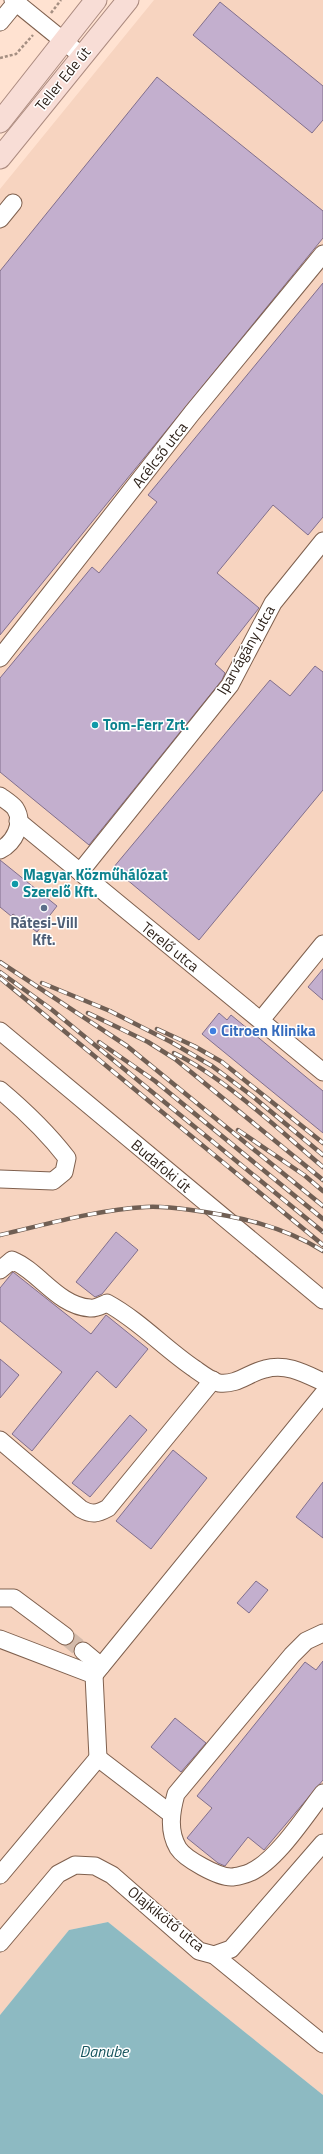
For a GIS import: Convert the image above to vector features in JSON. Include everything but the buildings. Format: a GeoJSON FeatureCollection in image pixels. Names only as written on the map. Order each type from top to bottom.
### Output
{"type":"FeatureCollection","features":[{"type":"Feature","properties":{"kind":"main road","name":"Teller Ede út"},"geometry":{"type":"LineString","coordinates":[[0,122],[96,0]]}},
{"type":"Feature","properties":{"kind":"main road","name":"Teller Ede út"},"geometry":{"type":"LineString","coordinates":[[0,158],[128,0]]}},
{"type":"Feature","properties":{"kind":"street"},"geometry":{"type":"LineString","coordinates":[[0,22],[16,1],[82,56]]}},
{"type":"Feature","properties":{"kind":"street"},"geometry":{"type":"LineString","coordinates":[[0,219],[14,203]]}},
{"type":"Feature","properties":{"kind":"street","name":"Acélcső utca"},"geometry":{"type":"LineString","coordinates":[[0,658],[192,413],[323,254]]}},
{"type":"Feature","properties":{"kind":"street","name":"Iparvágány utca"},"geometry":{"type":"LineString","coordinates":[[80,872],[230,685],[273,603],[323,541]]}},
{"type":"Feature","properties":{"kind":"street"},"geometry":{"type":"LineString","coordinates":[[0,796],[15,809],[18,821],[17,832],[13,839],[0,850]]}},
{"type":"Feature","properties":{"kind":"street","name":"Terelő utca"},"geometry":{"type":"LineString","coordinates":[[18,821],[323,1072]]}},
{"type":"Feature","properties":{"kind":"street"},"geometry":{"type":"LineString","coordinates":[[261,1020],[323,944]]}},
{"type":"Feature","properties":{"kind":"street","name":"Budafoki út"},"geometry":{"type":"LineString","coordinates":[[0,1031],[323,1300]]}},
{"type":"Feature","properties":{"kind":"street"},"geometry":{"type":"LineString","coordinates":[[0,1090],[27,1113],[52,1139],[67,1158],[64,1172],[53,1181],[0,1179]]}},
{"type":"Feature","properties":{"kind":"street"},"geometry":{"type":"LineString","coordinates":[[0,1270],[12,1260],[22,1264],[70,1303],[91,1308],[108,1303],[123,1312],[182,1361],[218,1383],[233,1383],[264,1369],[278,1367],[296,1369],[323,1382]]}},
{"type":"Feature","properties":{"kind":"street"},"geometry":{"type":"LineString","coordinates":[[0,1440],[81,1509],[92,1514],[100,1513],[108,1508],[213,1380]]}},
{"type":"Feature","properties":{"kind":"street"},"geometry":{"type":"LineString","coordinates":[[98,1670],[323,1394]]}},
{"type":"Feature","properties":{"kind":"street"},"geometry":{"type":"LineString","coordinates":[[0,1598],[14,1598],[65,1636]]}},
{"type":"Feature","properties":{"kind":"street"},"geometry":{"type":"LineString","coordinates":[[323,1633],[306,1641],[176,1794],[171,1814],[173,1832],[179,1849],[211,1872],[231,1877],[251,1872],[269,1860],[323,1793]]}},
{"type":"Feature","properties":{"kind":"street"},"geometry":{"type":"LineString","coordinates":[[0,1639],[98,1670]]}},
{"type":"Feature","properties":{"kind":"street"},"geometry":{"type":"LineString","coordinates":[[0,1875],[98,1758],[98,1670],[83,1651]]}},
{"type":"Feature","properties":{"kind":"street"},"geometry":{"type":"LineString","coordinates":[[98,1758],[171,1814]]}},
{"type":"Feature","properties":{"kind":"street","name":"Olajkikötő utca"},"geometry":{"type":"LineString","coordinates":[[0,1944],[58,1874],[75,1865],[95,1866],[112,1875],[200,1951],[214,1955],[232,1949],[323,1843]]}},
{"type":"Feature","properties":{"kind":"street"},"geometry":{"type":"LineString","coordinates":[[214,1955],[323,2044]]}},
{"type":"Feature","properties":{"kind":"shaded area"},"geometry":{"type":"Polygon","coordinates":[[[154,0],[323,0],[323,2095],[108,1922],[69,1930],[0,2015],[0,189],[154,0]]]}},
{"type":"Feature","properties":{"kind":"water","name":"Danube"},"geometry":{"type":"Polygon","coordinates":[[[108,1922],[323,2095],[323,2154],[0,2154],[0,2015],[69,1930],[108,1922]]]}},
{"type":"Feature","properties":{"kind":"tunnel"},"geometry":{"type":"LineString","coordinates":[[65,1636],[83,1651]]}},
{"type":"Feature","properties":{"kind":"railway"},"geometry":{"type":"LineString","coordinates":[[0,962],[127,1046],[323,1206]]}},
{"type":"Feature","properties":{"kind":"railway"},"geometry":{"type":"LineString","coordinates":[[0,972],[51,1009],[323,1232]]}},
{"type":"Feature","properties":{"kind":"railway"},"geometry":{"type":"LineString","coordinates":[[0,978],[323,1245]]}},
{"type":"Feature","properties":{"kind":"railway"},"geometry":{"type":"LineString","coordinates":[[42,983],[110,1011],[171,1042],[212,1066],[251,1095],[323,1155]]}},
{"type":"Feature","properties":{"kind":"railway"},"geometry":{"type":"LineString","coordinates":[[88,1013],[148,1042],[175,1059],[323,1180]]}},
{"type":"Feature","properties":{"kind":"railway"},"geometry":{"type":"LineString","coordinates":[[157,1029],[194,1046],[222,1062],[323,1143]]}},
{"type":"Feature","properties":{"kind":"railway"},"geometry":{"type":"LineString","coordinates":[[99,1042],[155,1081],[323,1219]]}},
{"type":"Feature","properties":{"kind":"railway"},"geometry":{"type":"LineString","coordinates":[[174,1053],[213,1076],[232,1090],[323,1167]]}},
{"type":"Feature","properties":{"kind":"railway"},"geometry":{"type":"LineString","coordinates":[[238,1130],[304,1175],[323,1191]]}},
{"type":"Feature","properties":{"kind":"railway"},"geometry":{"type":"LineString","coordinates":[[0,1235],[109,1211],[146,1207],[162,1207],[208,1212],[259,1223],[292,1235],[323,1251]]}},
{"type":"Feature","properties":{"kind":"place","name":"Tom-Ferr Zrt."},"geometry":{"type":"Point","coordinates":[95,725]}},
{"type":"Feature","properties":{"kind":"place","name":"Magyar Közműhálózat Szerelő Kft."},"geometry":{"type":"Point","coordinates":[15,884]}},
{"type":"Feature","properties":{"kind":"place","name":"Rátesi-Vill Kft."},"geometry":{"type":"Point","coordinates":[44,908]}},
{"type":"Feature","properties":{"kind":"place","name":"Citroen Klinika"},"geometry":{"type":"Point","coordinates":[213,1031]}}]}
